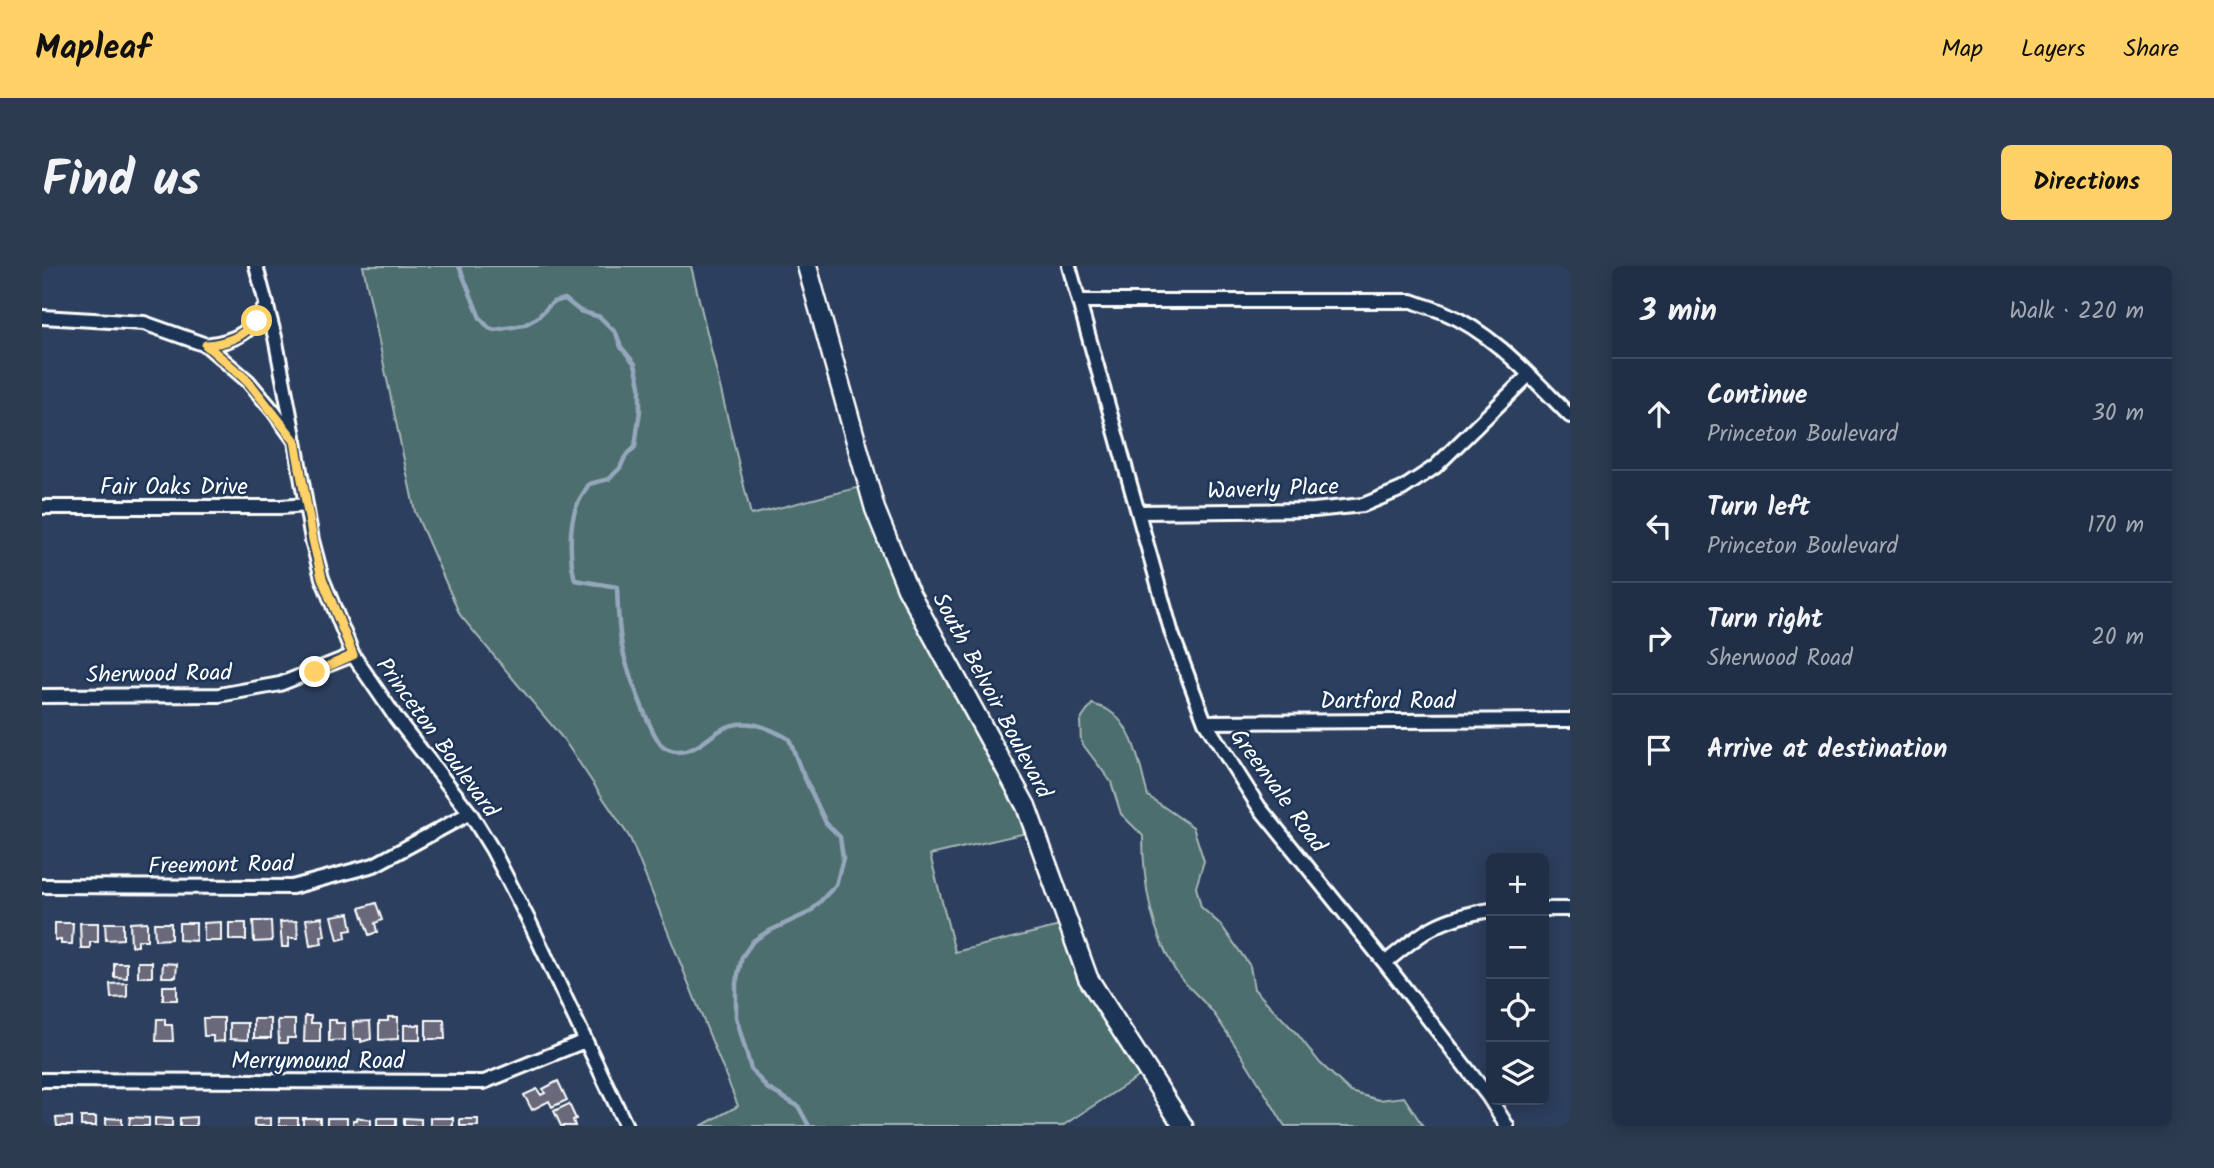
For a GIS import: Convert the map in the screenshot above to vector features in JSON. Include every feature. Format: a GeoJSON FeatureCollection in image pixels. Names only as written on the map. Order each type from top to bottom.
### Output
{"type":"FeatureCollection","features":[{"type":"Feature","properties":{"kind":"street"},"geometry":{"type":"LineString","coordinates":[[257,266],[295,441]]}},
{"type":"Feature","properties":{"kind":"street","name":"South Belvoir Boulevard"},"geometry":{"type":"LineString","coordinates":[[807,266],[875,509],[907,587],[1026,806],[1088,978],[1183,1126]]}},
{"type":"Feature","properties":{"kind":"street","name":"Greenvale Road"},"geometry":{"type":"LineString","coordinates":[[1069,266],[1172,634],[1205,722],[1259,807],[1385,963],[1488,1096],[1507,1126]]}},
{"type":"Feature","properties":{"kind":"street"},"geometry":{"type":"LineString","coordinates":[[1080,301],[1412,302],[1444,312],[1476,330],[1529,375],[1570,416]]}},
{"type":"Feature","properties":{"kind":"street"},"geometry":{"type":"LineString","coordinates":[[206,345],[226,343],[244,334],[257,321],[267,304]]}},
{"type":"Feature","properties":{"kind":"street","name":"Princeton Boulevard"},"geometry":{"type":"LineString","coordinates":[[42,317],[144,323],[206,345],[248,381],[295,441],[322,578],[353,655],[396,718],[470,813],[492,849],[529,921],[625,1126]]}},
{"type":"Feature","properties":{"kind":"street","name":"Waverly Place"},"geometry":{"type":"LineString","coordinates":[[1138,512],[1314,510],[1363,505],[1402,489],[1435,467],[1529,375]]}},
{"type":"Feature","properties":{"kind":"street","name":"Fair Oaks Drive"},"geometry":{"type":"LineString","coordinates":[[42,507],[306,505]]}},
{"type":"Feature","properties":{"kind":"street","name":"Sherwood Road"},"geometry":{"type":"LineString","coordinates":[[42,695],[219,695],[281,684],[353,655]]}},
{"type":"Feature","properties":{"kind":"street","name":"Dartford Road"},"geometry":{"type":"LineString","coordinates":[[1205,722],[1570,720]]}},
{"type":"Feature","properties":{"kind":"street","name":"Freemont Road"},"geometry":{"type":"LineString","coordinates":[[42,886],[292,887],[374,864],[470,813]]}},
{"type":"Feature","properties":{"kind":"street"},"geometry":{"type":"LineString","coordinates":[[1549,909],[1570,909]]}},
{"type":"Feature","properties":{"kind":"street"},"geometry":{"type":"LineString","coordinates":[[1385,963],[1417,936],[1444,920],[1486,911]]}},
{"type":"Feature","properties":{"kind":"street","name":"Merrymound Road"},"geometry":{"type":"LineString","coordinates":[[42,1080],[484,1082],[585,1041]]}},
{"type":"Feature","properties":{"kind":"green space"},"geometry":{"type":"Polygon","coordinates":[[[363,266],[691,266],[751,515],[868,485],[875,509],[1035,831],[930,855],[955,952],[1068,924],[1147,1071],[1062,1126],[701,1126],[738,1106],[630,838],[564,740],[460,615],[415,512],[363,266]]]}},
{"type":"Feature","properties":{"kind":"green space"},"geometry":{"type":"Polygon","coordinates":[[[1092,704],[1108,710],[1125,726],[1135,749],[1148,796],[1193,827],[1204,861],[1196,887],[1201,907],[1221,925],[1250,966],[1254,989],[1298,1035],[1320,1063],[1351,1092],[1379,1100],[1404,1097],[1423,1126],[1285,1126],[1210,1008],[1179,976],[1166,954],[1150,905],[1144,871],[1143,836],[1121,814],[1111,782],[1081,742],[1080,721],[1092,704]]]}},
{"type":"Feature","properties":{"kind":"building"},"geometry":{"type":"Polygon","coordinates":[[[376,903],[382,920],[375,923],[377,932],[369,935],[360,908],[376,903]]]}},
{"type":"Feature","properties":{"kind":"building"},"geometry":{"type":"Polygon","coordinates":[[[349,913],[352,930],[345,931],[346,938],[338,940],[332,916],[349,913]]]}},
{"type":"Feature","properties":{"kind":"building"},"geometry":{"type":"Polygon","coordinates":[[[322,917],[325,936],[321,937],[322,944],[310,946],[306,919],[322,917]]]}},
{"type":"Feature","properties":{"kind":"building"},"geometry":{"type":"Polygon","coordinates":[[[253,921],[271,921],[272,941],[254,942],[253,921]]]}},
{"type":"Feature","properties":{"kind":"building"},"geometry":{"type":"Polygon","coordinates":[[[297,921],[298,938],[289,938],[289,947],[282,947],[280,922],[297,921]]]}},
{"type":"Feature","properties":{"kind":"building"},"geometry":{"type":"Polygon","coordinates":[[[147,922],[147,940],[138,940],[138,946],[131,946],[130,923],[147,922]]]}},
{"type":"Feature","properties":{"kind":"building"},"geometry":{"type":"Polygon","coordinates":[[[221,922],[221,941],[204,941],[204,923],[221,922]]]}},
{"type":"Feature","properties":{"kind":"building"},"geometry":{"type":"Polygon","coordinates":[[[55,923],[73,923],[72,944],[61,944],[61,940],[55,940],[55,923]]]}},
{"type":"Feature","properties":{"kind":"building"},"geometry":{"type":"Polygon","coordinates":[[[80,923],[98,923],[98,942],[90,942],[90,948],[81,948],[80,923]]]}},
{"type":"Feature","properties":{"kind":"building"},"geometry":{"type":"Polygon","coordinates":[[[105,923],[123,923],[123,939],[106,940],[105,923]]]}},
{"type":"Feature","properties":{"kind":"building"},"geometry":{"type":"Polygon","coordinates":[[[154,923],[171,923],[171,939],[155,940],[154,923]]]}},
{"type":"Feature","properties":{"kind":"building"},"geometry":{"type":"Polygon","coordinates":[[[179,923],[196,923],[196,941],[179,940],[179,923]]]}},
{"type":"Feature","properties":{"kind":"building"},"geometry":{"type":"Polygon","coordinates":[[[229,923],[246,923],[246,940],[229,940],[229,923]]]}},
{"type":"Feature","properties":{"kind":"building"},"geometry":{"type":"Polygon","coordinates":[[[138,962],[152,962],[152,977],[138,977],[138,962]]]}},
{"type":"Feature","properties":{"kind":"building"},"geometry":{"type":"Polygon","coordinates":[[[114,963],[127,963],[127,978],[114,977],[114,963]]]}},
{"type":"Feature","properties":{"kind":"building"},"geometry":{"type":"Polygon","coordinates":[[[163,963],[177,964],[176,977],[162,977],[163,963]]]}},
{"type":"Feature","properties":{"kind":"building"},"geometry":{"type":"Polygon","coordinates":[[[127,983],[127,997],[111,998],[110,984],[127,983]]]}},
{"type":"Feature","properties":{"kind":"building"},"geometry":{"type":"Polygon","coordinates":[[[163,986],[177,986],[177,1000],[163,1000],[163,986]]]}},
{"type":"Feature","properties":{"kind":"building"},"geometry":{"type":"Polygon","coordinates":[[[305,1016],[311,1016],[311,1023],[320,1023],[320,1042],[304,1042],[305,1016]]]}},
{"type":"Feature","properties":{"kind":"building"},"geometry":{"type":"Polygon","coordinates":[[[388,1017],[398,1017],[398,1039],[379,1040],[379,1021],[388,1021],[388,1017]]]}},
{"type":"Feature","properties":{"kind":"building"},"geometry":{"type":"Polygon","coordinates":[[[203,1018],[224,1018],[224,1041],[213,1042],[213,1036],[204,1036],[203,1018]]]}},
{"type":"Feature","properties":{"kind":"building"},"geometry":{"type":"Polygon","coordinates":[[[157,1019],[165,1019],[165,1025],[172,1025],[173,1041],[156,1041],[157,1019]]]}},
{"type":"Feature","properties":{"kind":"building"},"geometry":{"type":"Polygon","coordinates":[[[254,1019],[271,1019],[271,1038],[254,1038],[254,1019]]]}},
{"type":"Feature","properties":{"kind":"building"},"geometry":{"type":"Polygon","coordinates":[[[278,1020],[295,1020],[295,1038],[287,1038],[287,1043],[279,1043],[278,1020]]]}},
{"type":"Feature","properties":{"kind":"building"},"geometry":{"type":"Polygon","coordinates":[[[329,1020],[345,1023],[345,1040],[329,1041],[329,1020]]]}},
{"type":"Feature","properties":{"kind":"building"},"geometry":{"type":"Polygon","coordinates":[[[426,1020],[444,1020],[445,1039],[426,1039],[426,1020]]]}},
{"type":"Feature","properties":{"kind":"building"},"geometry":{"type":"Polygon","coordinates":[[[370,1021],[371,1039],[361,1042],[361,1039],[354,1039],[353,1022],[370,1021]]]}},
{"type":"Feature","properties":{"kind":"building"},"geometry":{"type":"Polygon","coordinates":[[[230,1023],[248,1023],[248,1040],[230,1039],[230,1023]]]}},
{"type":"Feature","properties":{"kind":"building"},"geometry":{"type":"Polygon","coordinates":[[[404,1025],[420,1025],[420,1040],[404,1040],[404,1025]]]}},
{"type":"Feature","properties":{"kind":"building"},"geometry":{"type":"Polygon","coordinates":[[[558,1081],[567,1100],[552,1107],[549,1101],[532,1110],[524,1095],[537,1089],[541,1095],[545,1093],[543,1089],[558,1081]]]}},
{"type":"Feature","properties":{"kind":"building"},"geometry":{"type":"Polygon","coordinates":[[[569,1104],[576,1119],[573,1120],[575,1126],[561,1126],[554,1111],[569,1104]]]}},
{"type":"Feature","properties":{"kind":"building"},"geometry":{"type":"Polygon","coordinates":[[[72,1117],[72,1126],[57,1126],[56,1118],[72,1117]]]}},
{"type":"Feature","properties":{"kind":"building"},"geometry":{"type":"Polygon","coordinates":[[[81,1117],[96,1117],[96,1126],[81,1126],[81,1117]]]}},
{"type":"Feature","properties":{"kind":"building"},"geometry":{"type":"Polygon","coordinates":[[[130,1117],[149,1118],[149,1126],[129,1126],[130,1117]]]}},
{"type":"Feature","properties":{"kind":"building"},"geometry":{"type":"Polygon","coordinates":[[[196,1117],[196,1126],[180,1126],[180,1118],[196,1117]]]}},
{"type":"Feature","properties":{"kind":"building"},"geometry":{"type":"Polygon","coordinates":[[[357,1117],[371,1120],[371,1126],[353,1126],[353,1120],[357,1120],[357,1117]]]}},
{"type":"Feature","properties":{"kind":"building"},"geometry":{"type":"Polygon","coordinates":[[[106,1118],[122,1119],[122,1126],[106,1126],[106,1118]]]}},
{"type":"Feature","properties":{"kind":"building"},"geometry":{"type":"Polygon","coordinates":[[[155,1118],[172,1119],[172,1126],[155,1126],[155,1118]]]}},
{"type":"Feature","properties":{"kind":"building"},"geometry":{"type":"Polygon","coordinates":[[[271,1118],[271,1126],[254,1126],[254,1119],[271,1118]]]}},
{"type":"Feature","properties":{"kind":"building"},"geometry":{"type":"Polygon","coordinates":[[[279,1118],[298,1118],[298,1126],[279,1126],[279,1118]]]}},
{"type":"Feature","properties":{"kind":"building"},"geometry":{"type":"Polygon","coordinates":[[[303,1118],[320,1118],[320,1126],[303,1126],[303,1118]]]}},
{"type":"Feature","properties":{"kind":"building"},"geometry":{"type":"Polygon","coordinates":[[[327,1118],[347,1118],[347,1126],[327,1126],[327,1118]]]}},
{"type":"Feature","properties":{"kind":"building"},"geometry":{"type":"Polygon","coordinates":[[[377,1118],[396,1118],[396,1126],[377,1126],[377,1118]]]}},
{"type":"Feature","properties":{"kind":"building"},"geometry":{"type":"Polygon","coordinates":[[[404,1118],[421,1119],[421,1126],[404,1126],[404,1118]]]}},
{"type":"Feature","properties":{"kind":"building"},"geometry":{"type":"Polygon","coordinates":[[[430,1118],[453,1118],[453,1126],[430,1126],[430,1118]]]}},
{"type":"Feature","properties":{"kind":"building"},"geometry":{"type":"Polygon","coordinates":[[[460,1119],[478,1119],[478,1126],[460,1126],[460,1119]]]}},
{"type":"Feature","properties":{"kind":"waterway"},"geometry":{"type":"LineString","coordinates":[[459,266],[480,318],[489,328],[495,330],[524,325],[537,318],[553,302],[565,299],[580,311],[600,317],[616,333],[621,347],[635,364],[640,385],[635,447],[609,479],[589,484],[580,498],[572,522],[571,556],[575,580],[617,587],[619,627],[625,660],[657,739],[663,747],[676,752],[694,748],[719,731],[737,724],[754,724],[780,734],[789,739],[826,823],[840,837],[843,858],[836,885],[810,912],[753,941],[742,957],[736,983],[736,1017],[751,1069],[767,1088],[798,1106],[809,1126]]}},
{"type":"Feature","properties":{"kind":"route"},"geometry":{"type":"LineString","coordinates":[[257,321],[244,334],[226,343],[206,345],[248,381],[295,441],[322,578],[353,655],[315,672]]}}]}
